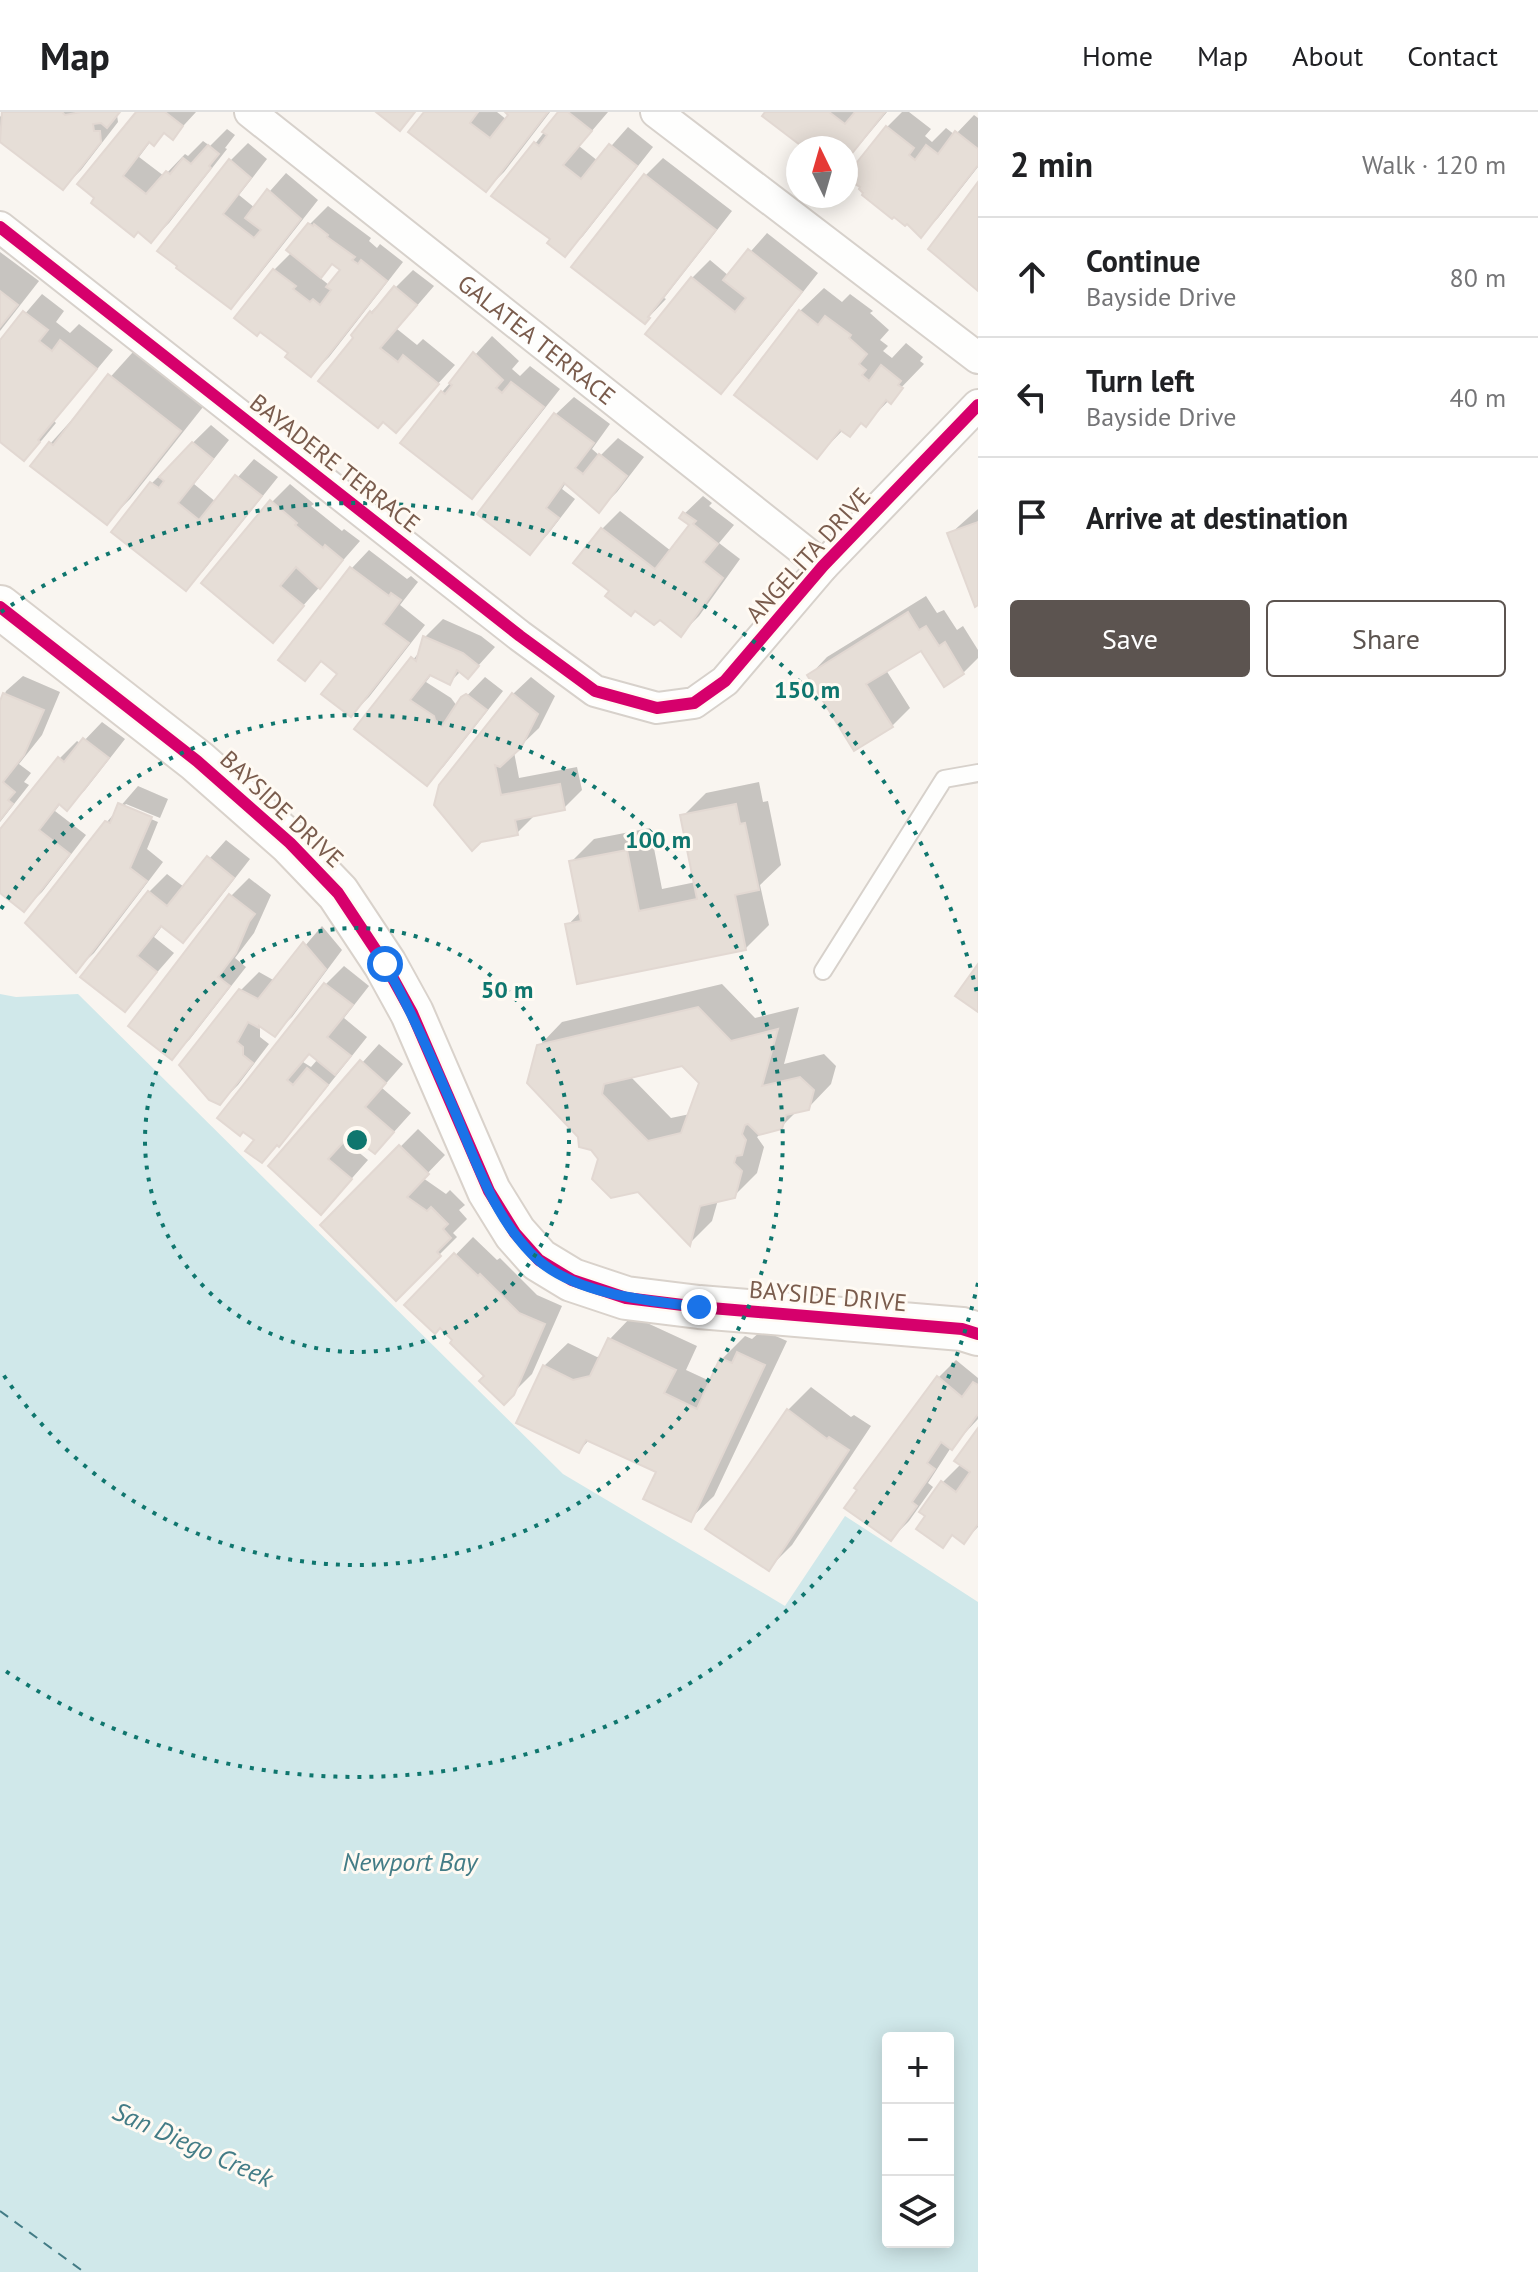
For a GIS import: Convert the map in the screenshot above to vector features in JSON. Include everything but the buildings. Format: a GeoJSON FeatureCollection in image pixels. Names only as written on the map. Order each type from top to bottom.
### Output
{"type":"FeatureCollection","features":[{"type":"Feature","properties":{"kind":"main road","name":"BAYSIDE DRIVE"},"geometry":{"type":"LineString","coordinates":[[0,607],[197,761],[290,843],[338,893],[385,964],[412,1013],[489,1191],[515,1233],[539,1260],[572,1280],[626,1298],[962,1329],[978,1334]]}},
{"type":"Feature","properties":{"kind":"street","name":"GALATEA TERRACE"},"geometry":{"type":"LineString","coordinates":[[250,112],[823,566]]}},
{"type":"Feature","properties":{"kind":"street"},"geometry":{"type":"LineString","coordinates":[[656,112],[978,358]]}},
{"type":"Feature","properties":{"kind":"street","name":"BAYADERE TERRACE"},"geometry":{"type":"LineString","coordinates":[[0,227],[520,636],[595,691],[657,708]]}},
{"type":"Feature","properties":{"kind":"street","name":"ANGELITA DRIVE"},"geometry":{"type":"LineString","coordinates":[[657,708],[694,703],[725,681],[823,566],[978,405]]}},
{"type":"Feature","properties":{"kind":"lane"},"geometry":{"type":"LineString","coordinates":[[823,971],[944,779],[978,773]]}},
{"type":"Feature","properties":{"kind":"water","name":"Newport Bay"},"geometry":{"type":"Polygon","coordinates":[[[0,994],[16,997],[78,994],[563,1474],[785,1606],[845,1516],[978,1602],[978,2272],[0,2272],[0,994]]]}},
{"type":"Feature","properties":{"kind":"ferry route"},"geometry":{"type":"LineString","coordinates":[[0,2211],[84,2272]]}},
{"type":"Feature","properties":{"kind":"cycle path"},"geometry":{"type":"LineString","coordinates":[[0,227],[520,636],[595,691],[657,708],[694,703],[725,681],[823,566],[978,405]]}},
{"type":"Feature","properties":{"kind":"cycle path"},"geometry":{"type":"LineString","coordinates":[[0,607],[197,761],[290,843],[338,893],[385,964],[412,1013],[489,1191],[515,1233],[539,1260],[572,1280],[626,1298],[962,1329],[978,1334]]}},
{"type":"Feature","properties":{"kind":"route"},"geometry":{"type":"LineString","coordinates":[[385,964],[412,1013],[489,1191],[515,1233],[539,1260],[572,1280],[626,1298],[699,1307]]}},
{"type":"Feature","properties":{"kind":"water label","name":"San Diego Creek"},"geometry":{"type":"Point","coordinates":[193,2144]}}]}
